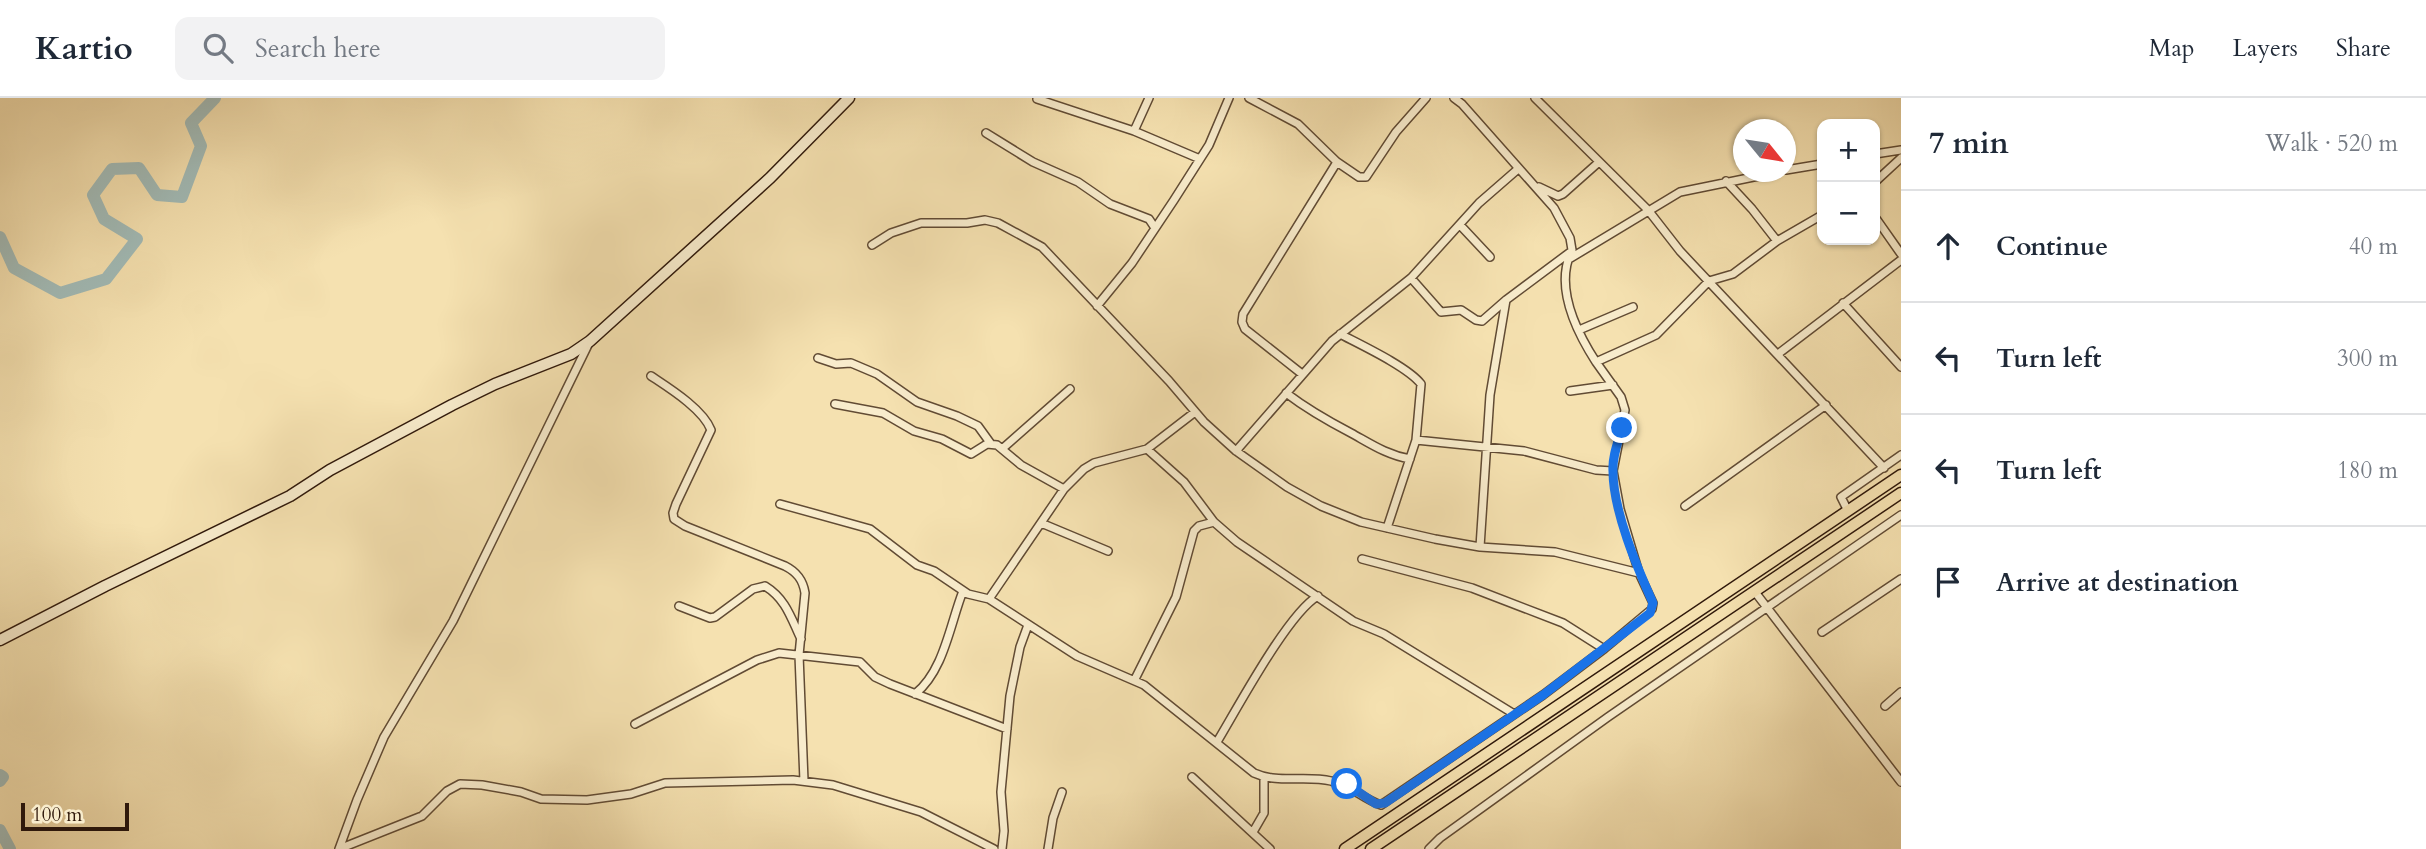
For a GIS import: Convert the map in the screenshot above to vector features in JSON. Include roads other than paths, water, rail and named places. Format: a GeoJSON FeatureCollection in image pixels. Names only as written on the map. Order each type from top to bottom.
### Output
{"type":"FeatureCollection","features":[{"type":"Feature","properties":{"kind":"main road"},"geometry":{"type":"LineString","coordinates":[[1345,849],[1901,475]]}},
{"type":"Feature","properties":{"kind":"main road"},"geometry":{"type":"LineString","coordinates":[[1371,849],[1901,493]]}},
{"type":"Feature","properties":{"kind":"street"},"geometry":{"type":"LineString","coordinates":[[0,640],[290,496],[330,470],[452,405],[495,384],[571,354],[590,341],[770,178],[849,98]]}},
{"type":"Feature","properties":{"kind":"street"},"geometry":{"type":"LineString","coordinates":[[1134,131],[1149,98]]}},
{"type":"Feature","properties":{"kind":"street"},"geometry":{"type":"LineString","coordinates":[[1097,306],[1132,263],[1209,145],[1229,98]]}},
{"type":"Feature","properties":{"kind":"street"},"geometry":{"type":"LineString","coordinates":[[1249,98],[1297,124],[1337,162],[1359,177],[1366,177],[1396,132],[1426,98]]}},
{"type":"Feature","properties":{"kind":"street"},"geometry":{"type":"LineString","coordinates":[[780,504],[874,531],[917,565],[934,571],[962,592],[989,599],[1077,656],[1135,679],[1241,764],[1264,777],[1328,780],[1347,784],[1381,805],[1605,649],[1652,609],[1653,603],[1639,573],[1620,509],[1613,471],[1625,410],[1621,397],[1596,362],[1578,330],[1568,301],[1565,271],[1572,250],[1570,238],[1558,214],[1535,185],[1454,98]]}},
{"type":"Feature","properties":{"kind":"street"},"geometry":{"type":"LineString","coordinates":[[1535,98],[1648,210],[1680,251],[1884,468]]}},
{"type":"Feature","properties":{"kind":"street"},"geometry":{"type":"LineString","coordinates":[[1037,99],[1134,131],[1200,159]]}},
{"type":"Feature","properties":{"kind":"street"},"geometry":{"type":"LineString","coordinates":[[986,133],[1032,162],[1078,182],[1110,204],[1149,219],[1155,228]]}},
{"type":"Feature","properties":{"kind":"street"},"geometry":{"type":"LineString","coordinates":[[1880,153],[1901,150]]}},
{"type":"Feature","properties":{"kind":"street"},"geometry":{"type":"LineString","coordinates":[[1880,177],[1901,158]]}},
{"type":"Feature","properties":{"kind":"street"},"geometry":{"type":"LineString","coordinates":[[1302,374],[1245,329],[1243,314],[1337,162]]}},
{"type":"Feature","properties":{"kind":"street"},"geometry":{"type":"LineString","coordinates":[[1535,185],[1558,196],[1571,189],[1599,162]]}},
{"type":"Feature","properties":{"kind":"street"},"geometry":{"type":"LineString","coordinates":[[1796,168],[1817,165]]}},
{"type":"Feature","properties":{"kind":"street"},"geometry":{"type":"LineString","coordinates":[[1236,452],[1340,334],[1411,278],[1479,203],[1518,169]]}},
{"type":"Feature","properties":{"kind":"street"},"geometry":{"type":"LineString","coordinates":[[1567,260],[1680,192],[1733,180]]}},
{"type":"Feature","properties":{"kind":"street"},"geometry":{"type":"LineString","coordinates":[[1726,181],[1777,241]]}},
{"type":"Feature","properties":{"kind":"street"},"geometry":{"type":"LineString","coordinates":[[1596,362],[1656,335],[1709,281],[1733,274],[1777,241],[1817,218]]}},
{"type":"Feature","properties":{"kind":"street"},"geometry":{"type":"LineString","coordinates":[[872,244],[891,233],[921,223],[990,220],[1042,247],[1195,412],[1236,452],[1287,487],[1321,506],[1343,516],[1387,528],[1480,547],[1555,552],[1639,573]]}},
{"type":"Feature","properties":{"kind":"street"},"geometry":{"type":"LineString","coordinates":[[1880,224],[1901,254]]}},
{"type":"Feature","properties":{"kind":"street"},"geometry":{"type":"LineString","coordinates":[[1460,225],[1490,257]]}},
{"type":"Feature","properties":{"kind":"street"},"geometry":{"type":"LineString","coordinates":[[1411,278],[1438,310],[1444,313],[1461,310],[1479,322],[1572,250]]}},
{"type":"Feature","properties":{"kind":"street"},"geometry":{"type":"LineString","coordinates":[[1778,354],[1901,260]]}},
{"type":"Feature","properties":{"kind":"street"},"geometry":{"type":"LineString","coordinates":[[1480,547],[1490,395],[1506,300]]}},
{"type":"Feature","properties":{"kind":"street"},"geometry":{"type":"LineString","coordinates":[[1843,303],[1900,364]]}},
{"type":"Feature","properties":{"kind":"street"},"geometry":{"type":"LineString","coordinates":[[1578,330],[1633,307]]}},
{"type":"Feature","properties":{"kind":"street"},"geometry":{"type":"LineString","coordinates":[[1340,334],[1418,379],[1422,390],[1416,440],[1387,528]]}},
{"type":"Feature","properties":{"kind":"street"},"geometry":{"type":"LineString","coordinates":[[590,341],[453,621],[384,737],[339,849],[422,816],[447,791],[460,784],[521,792],[541,799],[587,800],[631,794],[665,783],[729,780],[804,781],[833,785],[921,812],[994,849]]}},
{"type":"Feature","properties":{"kind":"street"},"geometry":{"type":"LineString","coordinates":[[818,358],[836,364],[851,363],[877,374],[917,401],[978,426],[991,443],[1021,465],[1064,489]]}},
{"type":"Feature","properties":{"kind":"street"},"geometry":{"type":"LineString","coordinates":[[651,376],[675,391],[694,408],[711,430],[676,504],[674,519],[685,526],[793,570],[804,584],[799,655],[804,781]]}},
{"type":"Feature","properties":{"kind":"street"},"geometry":{"type":"LineString","coordinates":[[1570,391],[1613,385]]}},
{"type":"Feature","properties":{"kind":"street"},"geometry":{"type":"LineString","coordinates":[[1002,449],[1070,389]]}},
{"type":"Feature","properties":{"kind":"street"},"geometry":{"type":"LineString","coordinates":[[1286,393],[1313,413],[1376,448],[1410,459]]}},
{"type":"Feature","properties":{"kind":"street"},"geometry":{"type":"LineString","coordinates":[[835,404],[883,413],[914,431],[942,439],[965,453],[975,454],[991,443]]}},
{"type":"Feature","properties":{"kind":"street"},"geometry":{"type":"LineString","coordinates":[[1685,506],[1826,405]]}},
{"type":"Feature","properties":{"kind":"street"},"geometry":{"type":"LineString","coordinates":[[989,599],[1064,489],[1084,469],[1094,463],[1147,449],[1195,412]]}},
{"type":"Feature","properties":{"kind":"street"},"geometry":{"type":"LineString","coordinates":[[1416,440],[1524,451],[1596,470],[1613,471]]}},
{"type":"Feature","properties":{"kind":"street"},"geometry":{"type":"LineString","coordinates":[[1147,449],[1184,482],[1214,522],[1237,542],[1353,621],[1384,634],[1514,714]]}},
{"type":"Feature","properties":{"kind":"street"},"geometry":{"type":"LineString","coordinates":[[1848,511],[1841,497],[1901,455]]}},
{"type":"Feature","properties":{"kind":"street"},"geometry":{"type":"LineString","coordinates":[[1429,849],[1440,838],[1608,717],[1901,515]]}},
{"type":"Feature","properties":{"kind":"street"},"geometry":{"type":"LineString","coordinates":[[1135,679],[1176,597],[1194,531],[1199,526],[1214,522]]}},
{"type":"Feature","properties":{"kind":"street"},"geometry":{"type":"LineString","coordinates":[[1041,523],[1108,551]]}},
{"type":"Feature","properties":{"kind":"street"},"geometry":{"type":"LineString","coordinates":[[1362,559],[1472,588],[1563,623],[1605,649]]}},
{"type":"Feature","properties":{"kind":"street"},"geometry":{"type":"LineString","coordinates":[[1822,632],[1901,579]]}},
{"type":"Feature","properties":{"kind":"street"},"geometry":{"type":"LineString","coordinates":[[679,606],[710,618],[715,617],[753,589],[765,586],[775,592],[790,610],[801,640]]}},
{"type":"Feature","properties":{"kind":"street"},"geometry":{"type":"LineString","coordinates":[[915,694],[928,679],[943,650],[962,592]]}},
{"type":"Feature","properties":{"kind":"street"},"geometry":{"type":"LineString","coordinates":[[1755,592],[1901,782]]}},
{"type":"Feature","properties":{"kind":"street"},"geometry":{"type":"LineString","coordinates":[[1217,743],[1280,639],[1303,608],[1318,596]]}},
{"type":"Feature","properties":{"kind":"street"},"geometry":{"type":"LineString","coordinates":[[1002,849],[1002,792],[1014,668],[1028,625]]}},
{"type":"Feature","properties":{"kind":"street"},"geometry":{"type":"LineString","coordinates":[[635,724],[768,655],[779,653],[860,662],[879,679],[1007,729]]}},
{"type":"Feature","properties":{"kind":"street"},"geometry":{"type":"LineString","coordinates":[[1885,706],[1901,692]]}},
{"type":"Feature","properties":{"kind":"street"},"geometry":{"type":"LineString","coordinates":[[1192,777],[1270,849]]}},
{"type":"Feature","properties":{"kind":"street"},"geometry":{"type":"LineString","coordinates":[[1253,832],[1264,813],[1264,777]]}},
{"type":"Feature","properties":{"kind":"street"},"geometry":{"type":"LineString","coordinates":[[1048,849],[1053,818],[1062,792]]}},
{"type":"Feature","properties":{"kind":"waterway"},"geometry":{"type":"LineString","coordinates":[[0,237],[14,268],[60,293],[106,279],[137,239],[104,219],[93,195],[112,169],[139,168],[157,195],[182,197],[201,146],[191,123],[215,98]]}},
{"type":"Feature","properties":{"kind":"waterway"},"geometry":{"type":"LineString","coordinates":[[0,775],[3,777],[0,781]]}},
{"type":"Feature","properties":{"kind":"waterway"},"geometry":{"type":"LineString","coordinates":[[0,830],[10,849]]}}]}
